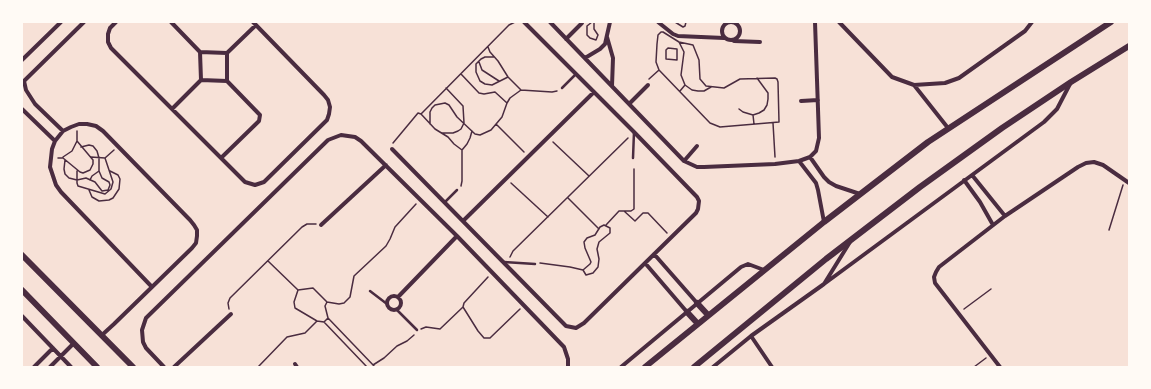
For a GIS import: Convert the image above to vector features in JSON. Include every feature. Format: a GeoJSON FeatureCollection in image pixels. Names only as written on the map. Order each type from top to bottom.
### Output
{"type":"FeatureCollection","features":[{"type":"Feature","properties":{"kind":"street"},"geometry":{"type":"LineString","coordinates":[[22,60],[61,22]]}},
{"type":"Feature","properties":{"kind":"street"},"geometry":{"type":"LineString","coordinates":[[63,131],[35,104],[23,82],[84,22]]}},
{"type":"Feature","properties":{"kind":"street"},"geometry":{"type":"LineString","coordinates":[[116,22],[110,28],[108,34],[108,42],[111,48],[245,182],[255,186],[260,185],[327,120],[330,114],[328,100],[254,23],[227,53],[227,81]]}},
{"type":"Feature","properties":{"kind":"street"},"geometry":{"type":"LineString","coordinates":[[171,22],[200,52],[201,80],[172,109]]}},
{"type":"Feature","properties":{"kind":"street"},"geometry":{"type":"LineString","coordinates":[[392,149],[566,326],[576,328],[584,323],[696,213],[699,202],[697,197],[634,132],[524,22]]}},
{"type":"Feature","properties":{"kind":"street"},"geometry":{"type":"LineString","coordinates":[[550,22],[684,161],[697,167],[775,164],[799,161],[810,157],[816,151],[818,143],[816,22]]}},
{"type":"Feature","properties":{"kind":"street"},"geometry":{"type":"LineString","coordinates":[[585,58],[603,46],[607,37],[610,22]]}},
{"type":"Feature","properties":{"kind":"street"},"geometry":{"type":"LineString","coordinates":[[658,22],[673,34],[682,37],[724,38],[726,40],[733,41],[760,42]]}},
{"type":"Feature","properties":{"kind":"street"},"geometry":{"type":"LineString","coordinates":[[666,22],[666,29]]}},
{"type":"Feature","properties":{"kind":"street"},"geometry":{"type":"LineString","coordinates":[[724,38],[721,32],[723,24],[732,22],[740,28],[738,37],[733,41]]}},
{"type":"Feature","properties":{"kind":"street"},"geometry":{"type":"LineString","coordinates":[[839,22],[892,77],[914,85],[945,83],[959,78],[1025,31],[1032,22]]}},
{"type":"Feature","properties":{"kind":"street"},"geometry":{"type":"LineString","coordinates":[[645,367],[824,222],[948,128],[1111,22]]}},
{"type":"Feature","properties":{"kind":"street"},"geometry":{"type":"LineString","coordinates":[[566,38],[582,23]]}},
{"type":"Feature","properties":{"kind":"street"},"geometry":{"type":"LineString","coordinates":[[607,37],[612,58],[612,86]]}},
{"type":"Feature","properties":{"kind":"street"},"geometry":{"type":"LineString","coordinates":[[694,367],[773,301],[854,237],[961,157],[1071,82],[1129,46]]}},
{"type":"Feature","properties":{"kind":"street"},"geometry":{"type":"LineString","coordinates":[[200,52],[227,53]]}},
{"type":"Feature","properties":{"kind":"street"},"geometry":{"type":"LineString","coordinates":[[201,80],[227,81],[258,112],[260,118],[259,121],[221,158]]}},
{"type":"Feature","properties":{"kind":"street"},"geometry":{"type":"LineString","coordinates":[[715,367],[751,336],[1044,122],[1057,109],[1071,82]]}},
{"type":"Feature","properties":{"kind":"street"},"geometry":{"type":"LineString","coordinates":[[629,104],[648,85]]}},
{"type":"Feature","properties":{"kind":"street"},"geometry":{"type":"LineString","coordinates":[[914,85],[948,128]]}},
{"type":"Feature","properties":{"kind":"street"},"geometry":{"type":"LineString","coordinates":[[463,221],[594,92]]}},
{"type":"Feature","properties":{"kind":"street"},"geometry":{"type":"LineString","coordinates":[[801,101],[818,100]]}},
{"type":"Feature","properties":{"kind":"street"},"geometry":{"type":"LineString","coordinates":[[22,109],[55,141]]}},
{"type":"Feature","properties":{"kind":"street"},"geometry":{"type":"LineString","coordinates":[[102,335],[152,287],[192,248],[196,243],[197,230],[190,220],[103,131],[96,126],[87,124],[79,124],[70,127],[63,131],[55,141],[50,158],[52,176],[56,185],[152,287]]}},
{"type":"Feature","properties":{"kind":"street"},"geometry":{"type":"LineString","coordinates":[[164,367],[146,348],[143,342],[142,330],[146,318],[328,140],[341,135],[355,137],[361,141],[457,236],[564,347],[568,359],[568,367]]}},
{"type":"Feature","properties":{"kind":"street"},"geometry":{"type":"LineString","coordinates":[[684,161],[697,146]]}},
{"type":"Feature","properties":{"kind":"street"},"geometry":{"type":"LineString","coordinates":[[810,157],[829,182],[836,186],[860,194]]}},
{"type":"Feature","properties":{"kind":"street"},"geometry":{"type":"LineString","coordinates":[[799,161],[816,183],[824,222]]}},
{"type":"Feature","properties":{"kind":"street"},"geometry":{"type":"LineString","coordinates":[[1000,367],[935,283],[934,277],[939,267],[1005,216],[1086,163],[1094,162],[1103,165],[1124,181],[1129,183]]}},
{"type":"Feature","properties":{"kind":"street"},"geometry":{"type":"LineString","coordinates":[[322,225],[386,165]]}},
{"type":"Feature","properties":{"kind":"street"},"geometry":{"type":"LineString","coordinates":[[972,175],[1005,216]]}},
{"type":"Feature","properties":{"kind":"street"},"geometry":{"type":"LineString","coordinates":[[964,180],[980,202],[993,225]]}},
{"type":"Feature","properties":{"kind":"street"},"geometry":{"type":"LineString","coordinates":[[398,297],[457,236]]}},
{"type":"Feature","properties":{"kind":"street"},"geometry":{"type":"LineString","coordinates":[[824,284],[854,237]]}},
{"type":"Feature","properties":{"kind":"street"},"geometry":{"type":"LineString","coordinates":[[654,254],[708,315]]}},
{"type":"Feature","properties":{"kind":"street"},"geometry":{"type":"LineString","coordinates":[[22,255],[133,367]]}},
{"type":"Feature","properties":{"kind":"street"},"geometry":{"type":"LineString","coordinates":[[645,263],[698,324]]}},
{"type":"Feature","properties":{"kind":"street"},"geometry":{"type":"LineString","coordinates":[[621,367],[740,267],[748,264],[764,270]]}},
{"type":"Feature","properties":{"kind":"street"},"geometry":{"type":"LineString","coordinates":[[22,290],[98,367]]}},
{"type":"Feature","properties":{"kind":"street"},"geometry":{"type":"LineString","coordinates":[[392,296],[398,297],[402,302],[401,306],[397,310],[390,309],[387,304],[388,301],[392,296]]}},
{"type":"Feature","properties":{"kind":"street"},"geometry":{"type":"LineString","coordinates":[[174,367],[231,314]]}},
{"type":"Feature","properties":{"kind":"street"},"geometry":{"type":"LineString","coordinates":[[22,316],[71,367]]}},
{"type":"Feature","properties":{"kind":"street"},"geometry":{"type":"LineString","coordinates":[[751,336],[772,367]]}},
{"type":"Feature","properties":{"kind":"street"},"geometry":{"type":"LineString","coordinates":[[50,367],[74,343]]}},
{"type":"Feature","properties":{"kind":"street"},"geometry":{"type":"LineString","coordinates":[[34,367],[52,348]]}},
{"type":"Feature","properties":{"kind":"lane"},"geometry":{"type":"LineString","coordinates":[[560,89],[576,74]]}},
{"type":"Feature","properties":{"kind":"lane"},"geometry":{"type":"LineString","coordinates":[[633,158],[634,132]]}},
{"type":"Feature","properties":{"kind":"lane"},"geometry":{"type":"LineString","coordinates":[[444,202],[457,190]]}},
{"type":"Feature","properties":{"kind":"lane"},"geometry":{"type":"LineString","coordinates":[[504,262],[535,264]]}},
{"type":"Feature","properties":{"kind":"lane"},"geometry":{"type":"LineString","coordinates":[[370,291],[387,304]]}},
{"type":"Feature","properties":{"kind":"lane"},"geometry":{"type":"LineString","coordinates":[[397,310],[417,330]]}},
{"type":"Feature","properties":{"kind":"path"},"geometry":{"type":"LineString","coordinates":[[392,149],[395,139],[418,113],[421,114],[509,25],[515,22]]}},
{"type":"Feature","properties":{"kind":"path"},"geometry":{"type":"LineString","coordinates":[[593,22],[594,29],[598,36],[596,40],[590,38],[587,35],[586,30],[587,26],[593,22]]}},
{"type":"Feature","properties":{"kind":"path"},"geometry":{"type":"LineString","coordinates":[[676,22],[683,27],[686,26],[686,22]]}},
{"type":"Feature","properties":{"kind":"path"},"geometry":{"type":"LineString","coordinates":[[679,42],[691,43],[695,46],[699,60],[700,79],[704,84],[711,87],[724,88],[740,79],[775,78],[778,82],[779,121],[773,123],[720,127],[710,123],[659,70],[656,62],[659,33],[663,32],[679,42],[683,48],[684,54],[681,75],[685,85],[692,90],[698,91],[704,91],[711,87]]}},
{"type":"Feature","properties":{"kind":"path"},"geometry":{"type":"LineString","coordinates":[[488,46],[508,77],[521,90]]}},
{"type":"Feature","properties":{"kind":"path"},"geometry":{"type":"LineString","coordinates":[[668,48],[677,49],[678,54],[678,59],[676,60],[667,59],[666,50],[668,48]]}},
{"type":"Feature","properties":{"kind":"path"},"geometry":{"type":"LineString","coordinates":[[678,54],[684,54]]}},
{"type":"Feature","properties":{"kind":"path"},"geometry":{"type":"LineString","coordinates":[[494,57],[485,57],[480,60],[476,68],[480,81],[490,85],[508,77]]}},
{"type":"Feature","properties":{"kind":"path"},"geometry":{"type":"LineString","coordinates":[[480,60],[479,64],[482,70],[499,82]]}},
{"type":"Feature","properties":{"kind":"path"},"geometry":{"type":"LineString","coordinates":[[460,74],[479,92],[484,94],[495,92],[506,103]]}},
{"type":"Feature","properties":{"kind":"path"},"geometry":{"type":"LineString","coordinates":[[739,109],[753,115],[759,114],[767,105],[768,93],[757,78]]}},
{"type":"Feature","properties":{"kind":"path"},"geometry":{"type":"LineString","coordinates":[[679,91],[685,85]]}},
{"type":"Feature","properties":{"kind":"path"},"geometry":{"type":"LineString","coordinates":[[440,133],[454,133],[461,129],[464,123],[464,106],[446,88]]}},
{"type":"Feature","properties":{"kind":"path"},"geometry":{"type":"LineString","coordinates":[[430,124],[430,112],[432,108],[435,105],[445,103],[449,105],[454,114],[475,134],[480,135],[491,130],[502,117],[506,103],[521,90],[552,92],[560,89]]}},
{"type":"Feature","properties":{"kind":"path"},"geometry":{"type":"LineString","coordinates":[[421,114],[434,129],[448,137],[462,150]]}},
{"type":"Feature","properties":{"kind":"path"},"geometry":{"type":"LineString","coordinates":[[753,115],[754,124]]}},
{"type":"Feature","properties":{"kind":"path"},"geometry":{"type":"LineString","coordinates":[[773,123],[775,164]]}},
{"type":"Feature","properties":{"kind":"path"},"geometry":{"type":"LineString","coordinates":[[50,158],[63,158],[72,151],[77,141],[79,124]]}},
{"type":"Feature","properties":{"kind":"path"},"geometry":{"type":"LineString","coordinates":[[496,124],[528,156]]}},
{"type":"Feature","properties":{"kind":"path"},"geometry":{"type":"LineString","coordinates":[[460,187],[462,181],[462,150],[467,144],[472,131]]}},
{"type":"Feature","properties":{"kind":"path"},"geometry":{"type":"LineString","coordinates":[[511,263],[511,254],[513,251],[634,132]]}},
{"type":"Feature","properties":{"kind":"path"},"geometry":{"type":"LineString","coordinates":[[548,137],[590,176]]}},
{"type":"Feature","properties":{"kind":"path"},"geometry":{"type":"LineString","coordinates":[[63,158],[77,171],[83,173],[90,170],[93,164],[91,157],[77,141]]}},
{"type":"Feature","properties":{"kind":"path"},"geometry":{"type":"LineString","coordinates":[[65,160],[65,174],[69,178],[77,180],[81,178],[90,180],[95,182],[102,191],[108,190],[110,185],[109,182],[102,178],[99,171],[98,151],[93,146],[86,144],[81,146]]}},
{"type":"Feature","properties":{"kind":"path"},"geometry":{"type":"LineString","coordinates":[[91,157],[105,158],[118,146]]}},
{"type":"Feature","properties":{"kind":"path"},"geometry":{"type":"LineString","coordinates":[[77,171],[78,186],[105,194],[111,189],[113,182],[105,158]]}},
{"type":"Feature","properties":{"kind":"path"},"geometry":{"type":"LineString","coordinates":[[583,270],[591,262],[584,242],[587,238],[595,235],[602,225],[606,225],[619,211],[634,210],[634,169]]}},
{"type":"Feature","properties":{"kind":"path"},"geometry":{"type":"LineString","coordinates":[[90,180],[92,176],[99,171]]}},
{"type":"Feature","properties":{"kind":"path"},"geometry":{"type":"LineString","coordinates":[[89,190],[92,197],[99,201],[114,198],[120,189],[120,179],[114,172],[109,171]]}},
{"type":"Feature","properties":{"kind":"path"},"geometry":{"type":"LineString","coordinates":[[506,178],[548,217]]}},
{"type":"Feature","properties":{"kind":"path"},"geometry":{"type":"LineString","coordinates":[[1109,230],[1124,181]]}},
{"type":"Feature","properties":{"kind":"path"},"geometry":{"type":"LineString","coordinates":[[568,198],[599,229]]}},
{"type":"Feature","properties":{"kind":"path"},"geometry":{"type":"LineString","coordinates":[[298,290],[313,288],[327,302],[341,304],[348,300],[352,294],[354,276],[388,243],[395,227],[420,200]]}},
{"type":"Feature","properties":{"kind":"path"},"geometry":{"type":"LineString","coordinates":[[624,211],[635,220],[644,213],[648,213],[671,237]]}},
{"type":"Feature","properties":{"kind":"path"},"geometry":{"type":"LineString","coordinates":[[231,314],[228,306],[230,298],[304,225],[322,225]]}},
{"type":"Feature","properties":{"kind":"path"},"geometry":{"type":"LineString","coordinates":[[540,263],[583,270],[586,275],[590,275],[598,267],[599,259],[597,249],[599,242],[610,233],[610,228],[606,225]]}},
{"type":"Feature","properties":{"kind":"path"},"geometry":{"type":"LineString","coordinates":[[268,261],[298,290]]}},
{"type":"Feature","properties":{"kind":"path"},"geometry":{"type":"LineString","coordinates":[[373,365],[384,358],[397,346],[407,341],[417,330],[426,327],[440,329],[463,307],[465,301],[492,272]]}},
{"type":"Feature","properties":{"kind":"path"},"geometry":{"type":"LineString","coordinates":[[959,313],[991,289]]}},
{"type":"Feature","properties":{"kind":"path"},"geometry":{"type":"LineString","coordinates":[[298,290],[294,302],[295,308],[317,321],[324,322],[366,367],[370,362]]}},
{"type":"Feature","properties":{"kind":"path"},"geometry":{"type":"LineString","coordinates":[[327,302],[325,306],[328,318],[375,367]]}},
{"type":"Feature","properties":{"kind":"path"},"geometry":{"type":"LineString","coordinates":[[463,307],[478,331],[484,338],[487,338],[492,336],[524,305]]}},
{"type":"Feature","properties":{"kind":"path"},"geometry":{"type":"LineString","coordinates":[[324,322],[328,318]]}},
{"type":"Feature","properties":{"kind":"path"},"geometry":{"type":"LineString","coordinates":[[258,367],[287,338],[305,333],[317,321]]}},
{"type":"Feature","properties":{"kind":"path"},"geometry":{"type":"LineString","coordinates":[[328,326],[332,322]]}},
{"type":"Feature","properties":{"kind":"path"},"geometry":{"type":"LineString","coordinates":[[336,334],[340,330]]}},
{"type":"Feature","properties":{"kind":"path"},"geometry":{"type":"LineString","coordinates":[[347,346],[351,342]]}},
{"type":"Feature","properties":{"kind":"path"},"geometry":{"type":"LineString","coordinates":[[358,358],[362,354]]}},
{"type":"Feature","properties":{"kind":"path"},"geometry":{"type":"LineString","coordinates":[[974,367],[990,355]]}}]}
